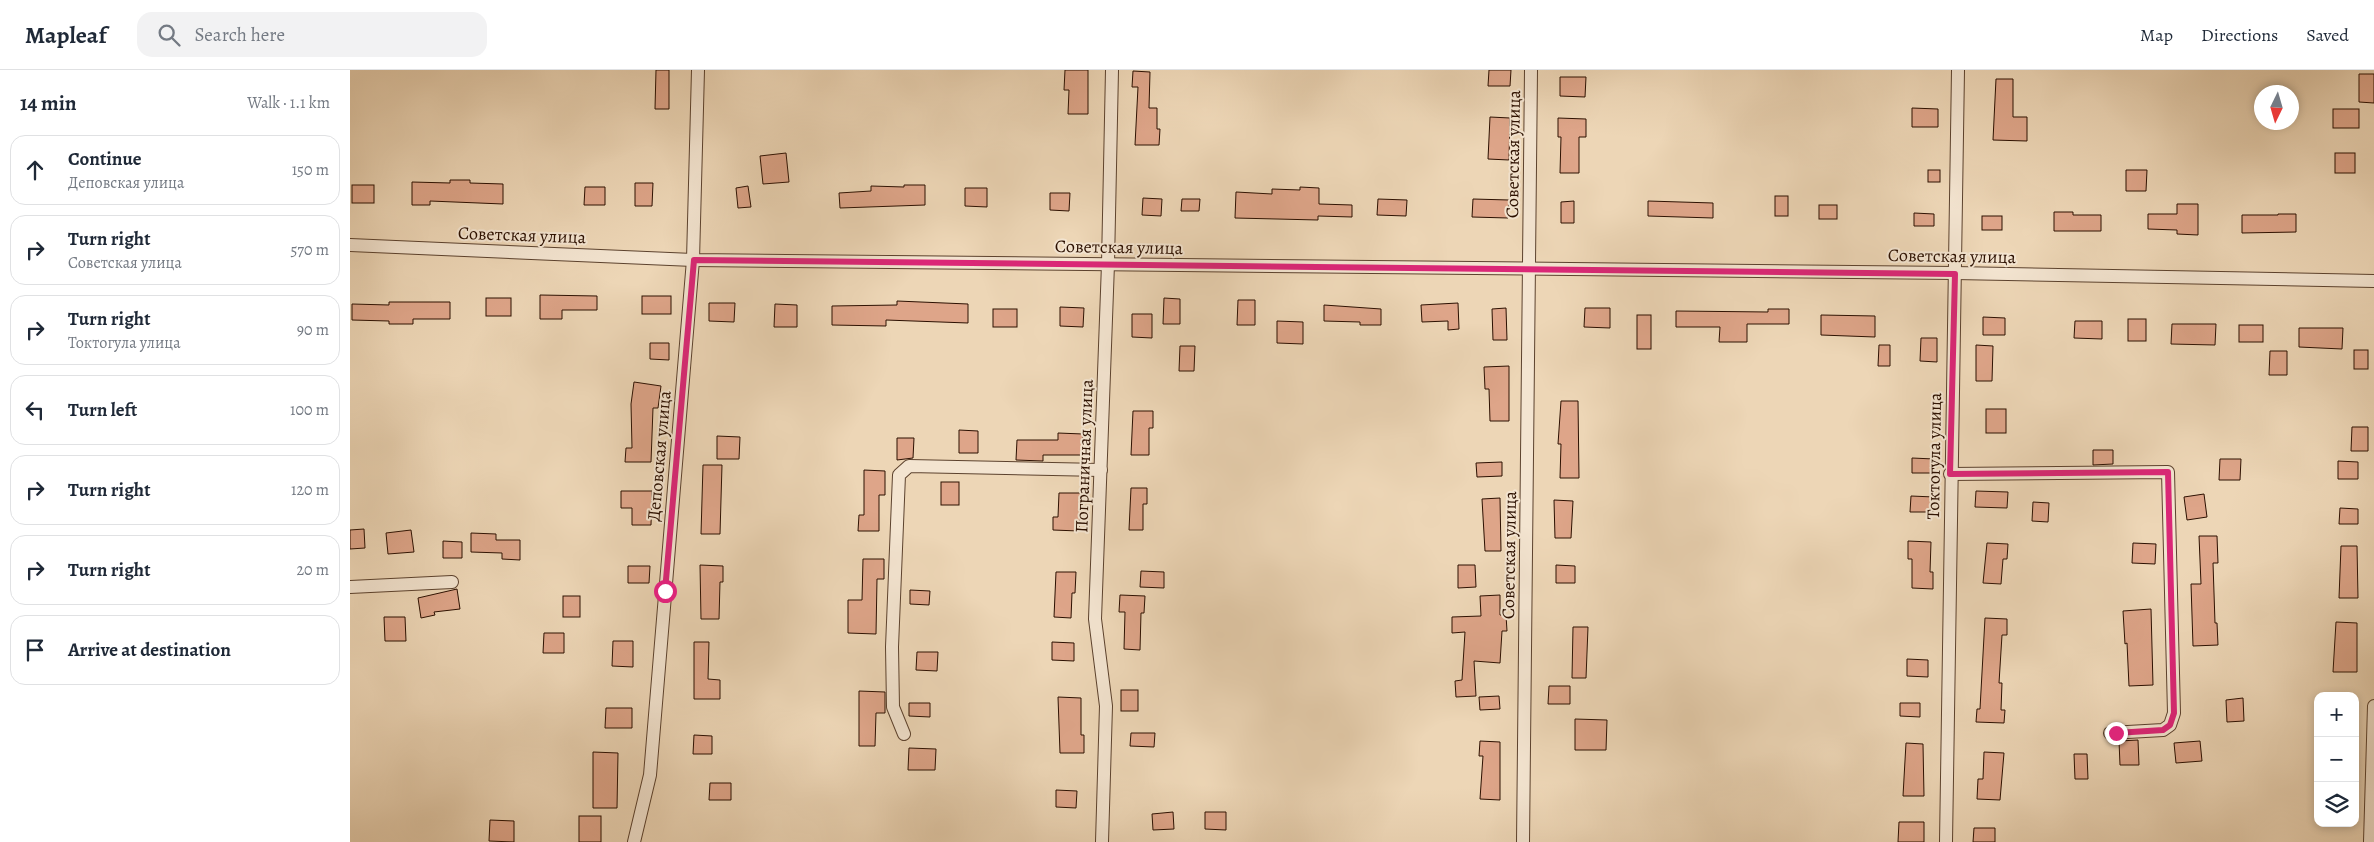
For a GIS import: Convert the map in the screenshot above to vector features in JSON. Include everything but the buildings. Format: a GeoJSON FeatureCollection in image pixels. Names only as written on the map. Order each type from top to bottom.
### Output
{"type":"FeatureCollection","features":[{"type":"Feature","properties":{"kind":"street","name":"Деповская улица"},"geometry":{"type":"LineString","coordinates":[[634,842],[650,775],[694,260],[698,70]]}},
{"type":"Feature","properties":{"kind":"street","name":"Пограничная улица"},"geometry":{"type":"LineString","coordinates":[[1102,842],[1106,706],[1095,619],[1108,264],[1112,70]]}},
{"type":"Feature","properties":{"kind":"street","name":"Советская улица"},"geometry":{"type":"LineString","coordinates":[[1523,842],[1531,70]]}},
{"type":"Feature","properties":{"kind":"street","name":"Токтогула улица"},"geometry":{"type":"LineString","coordinates":[[1946,842],[1950,474],[1958,70]]}},
{"type":"Feature","properties":{"kind":"street","name":"Советская улица"},"geometry":{"type":"LineString","coordinates":[[350,245],[694,260],[1955,274],[2374,281]]}},
{"type":"Feature","properties":{"kind":"street"},"geometry":{"type":"LineString","coordinates":[[904,734],[893,707],[892,647],[899,475],[909,466],[1100,470]]}},
{"type":"Feature","properties":{"kind":"street"},"geometry":{"type":"LineString","coordinates":[[1950,474],[2168,472],[2174,713],[2170,725],[2163,730],[2110,733]]}},
{"type":"Feature","properties":{"kind":"street"},"geometry":{"type":"LineString","coordinates":[[350,588],[452,582]]}},
{"type":"Feature","properties":{"kind":"street"},"geometry":{"type":"LineString","coordinates":[[2370,842],[2374,706]]}},
{"type":"Feature","properties":{"kind":"route"},"geometry":{"type":"LineString","coordinates":[[665,591],[694,260],[1955,274],[1950,474],[2168,472],[2174,713],[2170,725],[2163,730],[2116,733]]}}]}
